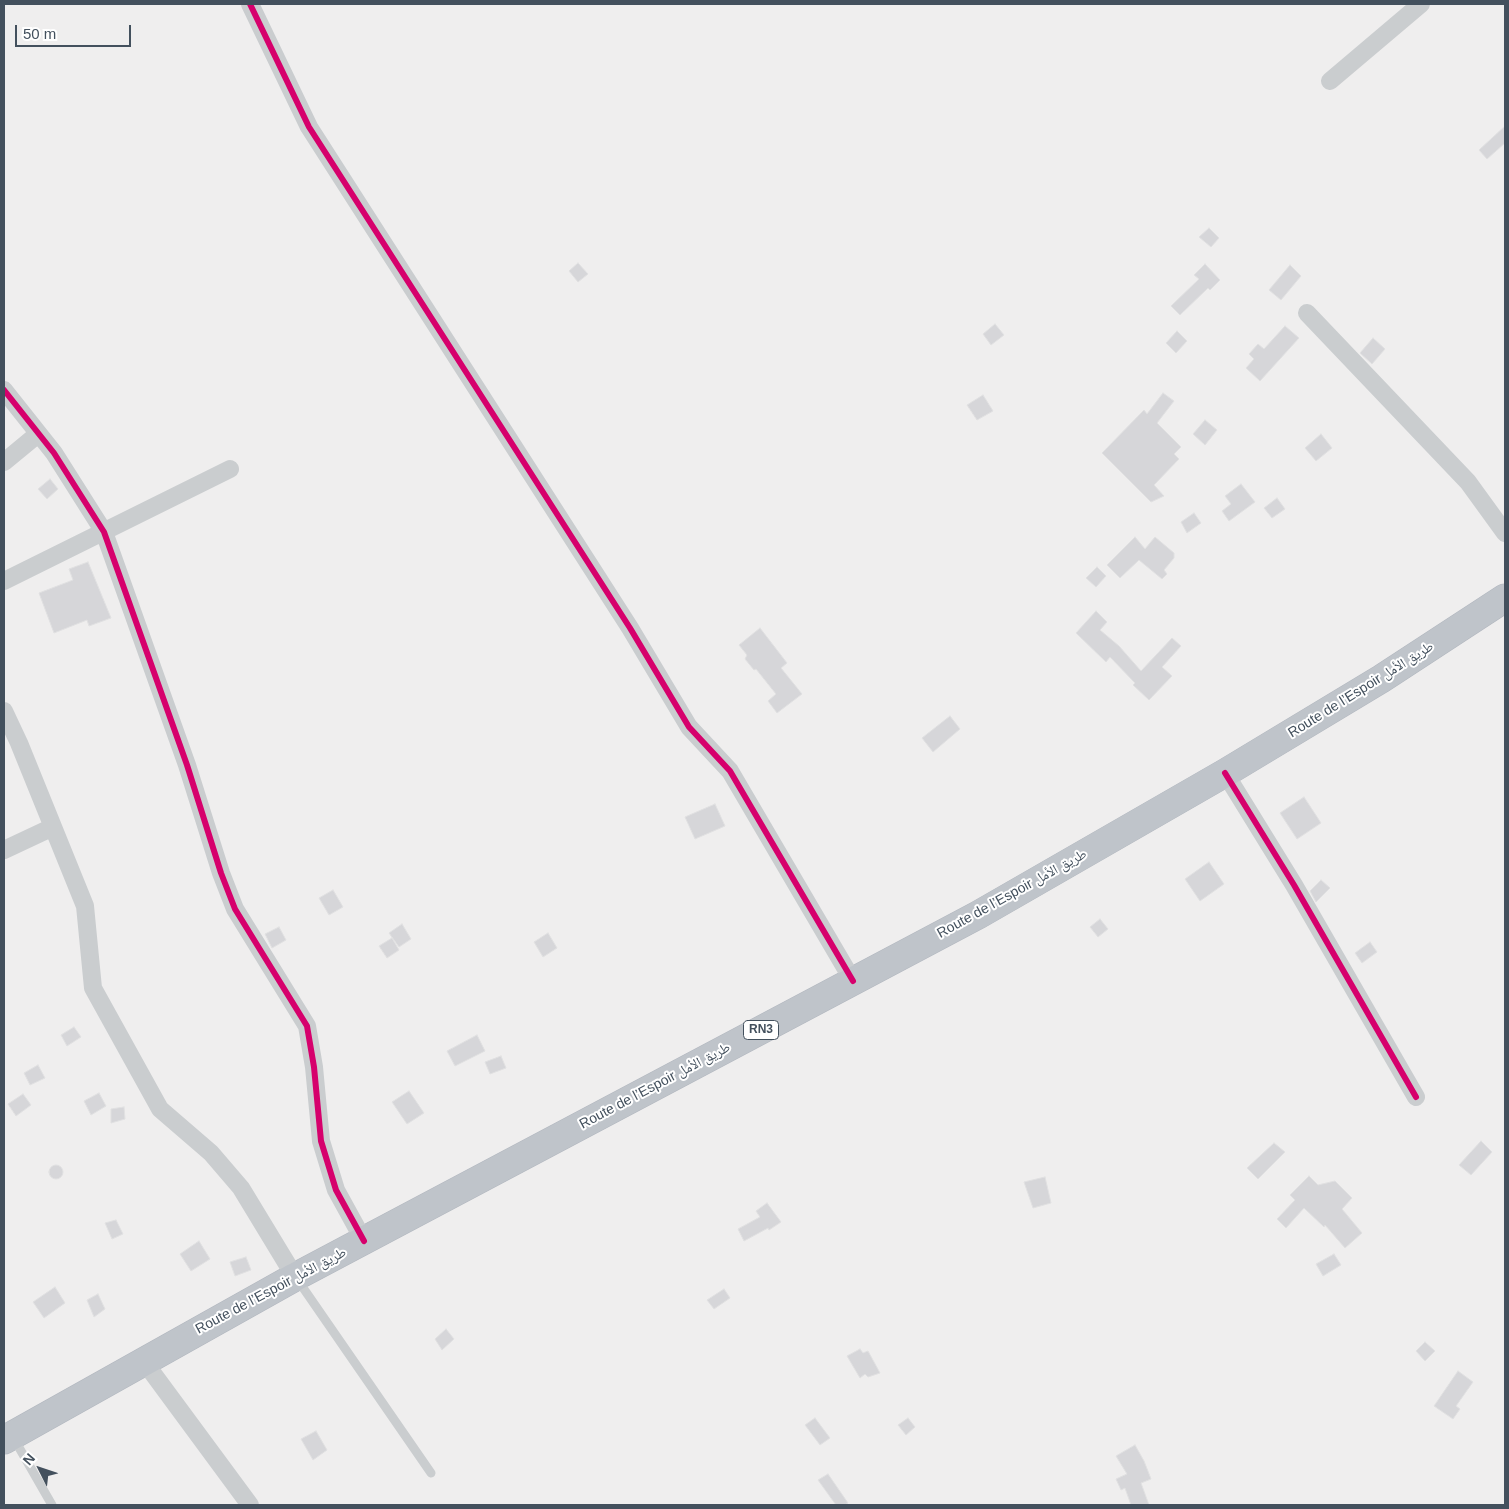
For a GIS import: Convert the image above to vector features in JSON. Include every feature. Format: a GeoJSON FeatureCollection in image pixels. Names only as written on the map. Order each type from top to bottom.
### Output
{"type":"FeatureCollection","features":[{"type":"Feature","properties":{"kind":"highway","name":"Route de l’Espoir طريق الأمل"},"geometry":{"type":"LineString","coordinates":[[8,1437],[143,1360],[295,1277],[978,915],[1225,773],[1381,679],[1505,598]]}},
{"type":"Feature","properties":{"kind":"street"},"geometry":{"type":"LineString","coordinates":[[250,4],[309,127],[630,628],[689,727],[730,771],[853,981]]}},
{"type":"Feature","properties":{"kind":"street"},"geometry":{"type":"LineString","coordinates":[[1330,81],[1422,4]]}},
{"type":"Feature","properties":{"kind":"street"},"geometry":{"type":"LineString","coordinates":[[1307,313],[1468,482],[1505,533]]}},
{"type":"Feature","properties":{"kind":"street"},"geometry":{"type":"LineString","coordinates":[[4,390],[54,453],[104,532],[187,765],[221,872],[235,909],[307,1026],[314,1067],[321,1141],[336,1190],[364,1240]]}},
{"type":"Feature","properties":{"kind":"street"},"geometry":{"type":"LineString","coordinates":[[4,462],[38,434]]}},
{"type":"Feature","properties":{"kind":"street"},"geometry":{"type":"LineString","coordinates":[[4,581],[230,469]]}},
{"type":"Feature","properties":{"kind":"street"},"geometry":{"type":"LineString","coordinates":[[4,711],[19,743],[85,906],[93,988],[160,1109],[211,1153],[241,1188],[295,1277]]}},
{"type":"Feature","properties":{"kind":"street"},"geometry":{"type":"LineString","coordinates":[[1225,773],[1294,885],[1416,1097]]}},
{"type":"Feature","properties":{"kind":"street"},"geometry":{"type":"LineString","coordinates":[[4,850],[53,827]]}},
{"type":"Feature","properties":{"kind":"street"},"geometry":{"type":"LineString","coordinates":[[143,1360],[250,1505]]}},
{"type":"Feature","properties":{"kind":"lane"},"geometry":{"type":"LineString","coordinates":[[295,1277],[431,1472]]}},
{"type":"Feature","properties":{"kind":"lane"},"geometry":{"type":"LineString","coordinates":[[8,1437],[52,1505]]}},
{"type":"Feature","properties":{"kind":"building"},"geometry":{"type":"Polygon","coordinates":[[[1505,126],[1505,143],[1487,159],[1479,150],[1505,126]]]}},
{"type":"Feature","properties":{"kind":"building"},"geometry":{"type":"Polygon","coordinates":[[[1209,228],[1219,238],[1211,247],[1199,237],[1209,228]]]}},
{"type":"Feature","properties":{"kind":"building"},"geometry":{"type":"Polygon","coordinates":[[[578,263],[588,274],[578,282],[569,271],[578,263]]]}},
{"type":"Feature","properties":{"kind":"building"},"geometry":{"type":"Polygon","coordinates":[[[1205,264],[1220,280],[1210,290],[1208,288],[1180,315],[1171,306],[1199,279],[1194,275],[1205,264]]]}},
{"type":"Feature","properties":{"kind":"building"},"geometry":{"type":"Polygon","coordinates":[[[1290,265],[1301,276],[1281,300],[1269,290],[1290,265]]]}},
{"type":"Feature","properties":{"kind":"building"},"geometry":{"type":"Polygon","coordinates":[[[995,324],[1004,335],[991,345],[983,334],[995,324]]]}},
{"type":"Feature","properties":{"kind":"building"},"geometry":{"type":"Polygon","coordinates":[[[1285,326],[1299,338],[1260,381],[1246,368],[1254,359],[1249,354],[1258,344],[1264,349],[1285,326]]]}},
{"type":"Feature","properties":{"kind":"building"},"geometry":{"type":"Polygon","coordinates":[[[1177,331],[1187,341],[1176,353],[1166,343],[1177,331]]]}},
{"type":"Feature","properties":{"kind":"building"},"geometry":{"type":"Polygon","coordinates":[[[1373,338],[1385,349],[1372,364],[1360,353],[1373,338]]]}},
{"type":"Feature","properties":{"kind":"building"},"geometry":{"type":"Polygon","coordinates":[[[1163,393],[1174,401],[1157,423],[1181,447],[1174,454],[1179,459],[1154,485],[1164,496],[1151,502],[1102,453],[1144,410],[1147,414],[1163,393]]]}},
{"type":"Feature","properties":{"kind":"building"},"geometry":{"type":"Polygon","coordinates":[[[983,395],[993,411],[977,420],[967,405],[983,395]]]}},
{"type":"Feature","properties":{"kind":"building"},"geometry":{"type":"Polygon","coordinates":[[[1205,420],[1217,430],[1205,445],[1193,434],[1205,420]]]}},
{"type":"Feature","properties":{"kind":"building"},"geometry":{"type":"Polygon","coordinates":[[[1321,434],[1332,448],[1316,461],[1305,448],[1321,434]]]}},
{"type":"Feature","properties":{"kind":"building"},"geometry":{"type":"Polygon","coordinates":[[[50,479],[58,489],[47,499],[38,489],[50,479]]]}},
{"type":"Feature","properties":{"kind":"building"},"geometry":{"type":"Polygon","coordinates":[[[1241,484],[1255,502],[1229,521],[1222,511],[1231,504],[1225,496],[1241,484]]]}},
{"type":"Feature","properties":{"kind":"building"},"geometry":{"type":"Polygon","coordinates":[[[1277,498],[1285,509],[1272,518],[1264,508],[1277,498]]]}},
{"type":"Feature","properties":{"kind":"building"},"geometry":{"type":"Polygon","coordinates":[[[1194,513],[1201,523],[1187,533],[1181,522],[1194,513]]]}},
{"type":"Feature","properties":{"kind":"building"},"geometry":{"type":"Polygon","coordinates":[[[1135,537],[1145,549],[1155,537],[1174,553],[1174,558],[1164,570],[1167,574],[1162,579],[1139,560],[1120,578],[1107,565],[1135,537]]]}},
{"type":"Feature","properties":{"kind":"building"},"geometry":{"type":"Polygon","coordinates":[[[88,562],[111,618],[89,626],[87,620],[54,633],[39,593],[73,580],[69,569],[88,562]]]}},
{"type":"Feature","properties":{"kind":"building"},"geometry":{"type":"Polygon","coordinates":[[[1097,567],[1106,576],[1096,587],[1086,578],[1097,567]]]}},
{"type":"Feature","properties":{"kind":"building"},"geometry":{"type":"Polygon","coordinates":[[[1096,611],[1107,622],[1100,630],[1119,646],[1141,671],[1172,638],[1181,646],[1162,667],[1172,676],[1149,700],[1133,685],[1135,683],[1110,657],[1106,662],[1076,633],[1096,611]]]}},
{"type":"Feature","properties":{"kind":"building"},"geometry":{"type":"Polygon","coordinates":[[[760,628],[787,663],[781,668],[802,694],[777,713],[768,701],[776,694],[756,669],[754,670],[745,659],[747,655],[739,645],[760,628]]]}},
{"type":"Feature","properties":{"kind":"building"},"geometry":{"type":"Polygon","coordinates":[[[950,716],[960,729],[933,752],[922,738],[950,716]]]}},
{"type":"Feature","properties":{"kind":"building"},"geometry":{"type":"Polygon","coordinates":[[[1304,797],[1321,823],[1297,839],[1280,813],[1304,797]]]}},
{"type":"Feature","properties":{"kind":"building"},"geometry":{"type":"Polygon","coordinates":[[[715,804],[725,826],[695,839],[685,817],[715,804]]]}},
{"type":"Feature","properties":{"kind":"building"},"geometry":{"type":"Polygon","coordinates":[[[1209,862],[1224,884],[1200,901],[1185,879],[1209,862]]]}},
{"type":"Feature","properties":{"kind":"building"},"geometry":{"type":"Polygon","coordinates":[[[1321,880],[1330,888],[1316,902],[1310,891],[1321,880]]]}},
{"type":"Feature","properties":{"kind":"building"},"geometry":{"type":"Polygon","coordinates":[[[333,890],[343,907],[329,915],[319,898],[333,890]]]}},
{"type":"Feature","properties":{"kind":"building"},"geometry":{"type":"Polygon","coordinates":[[[1100,919],[1108,929],[1098,937],[1090,927],[1100,919]]]}},
{"type":"Feature","properties":{"kind":"building"},"geometry":{"type":"Polygon","coordinates":[[[402,924],[411,939],[399,947],[389,933],[402,924]]]}},
{"type":"Feature","properties":{"kind":"building"},"geometry":{"type":"Polygon","coordinates":[[[279,927],[286,940],[272,948],[265,934],[279,927]]]}},
{"type":"Feature","properties":{"kind":"building"},"geometry":{"type":"Polygon","coordinates":[[[548,933],[557,948],[543,957],[534,942],[548,933]]]}},
{"type":"Feature","properties":{"kind":"building"},"geometry":{"type":"Polygon","coordinates":[[[392,938],[399,950],[387,958],[379,946],[392,938]]]}},
{"type":"Feature","properties":{"kind":"building"},"geometry":{"type":"Polygon","coordinates":[[[1370,942],[1377,952],[1362,963],[1355,953],[1370,942]]]}},
{"type":"Feature","properties":{"kind":"building"},"geometry":{"type":"Polygon","coordinates":[[[74,1027],[81,1037],[67,1046],[61,1035],[74,1027]]]}},
{"type":"Feature","properties":{"kind":"building"},"geometry":{"type":"Polygon","coordinates":[[[477,1035],[485,1051],[455,1066],[447,1051],[477,1035]]]}},
{"type":"Feature","properties":{"kind":"building"},"geometry":{"type":"Polygon","coordinates":[[[501,1056],[506,1068],[490,1074],[485,1062],[501,1056]]]}},
{"type":"Feature","properties":{"kind":"building"},"geometry":{"type":"Polygon","coordinates":[[[38,1065],[45,1078],[30,1085],[24,1073],[38,1065]]]}},
{"type":"Feature","properties":{"kind":"building"},"geometry":{"type":"Polygon","coordinates":[[[409,1091],[424,1113],[407,1124],[392,1102],[409,1091]]]}},
{"type":"Feature","properties":{"kind":"building"},"geometry":{"type":"Polygon","coordinates":[[[99,1093],[106,1106],[91,1115],[84,1101],[99,1093]]]}},
{"type":"Feature","properties":{"kind":"building"},"geometry":{"type":"Polygon","coordinates":[[[23,1094],[31,1105],[16,1116],[8,1104],[23,1094]]]}},
{"type":"Feature","properties":{"kind":"building"},"geometry":{"type":"Polygon","coordinates":[[[124,1107],[125,1119],[111,1123],[111,1109],[124,1107]]]}},
{"type":"Feature","properties":{"kind":"building"},"geometry":{"type":"Polygon","coordinates":[[[1481,1141],[1492,1152],[1471,1175],[1459,1165],[1481,1141]]]}},
{"type":"Feature","properties":{"kind":"building"},"geometry":{"type":"Polygon","coordinates":[[[1274,1143],[1285,1152],[1258,1179],[1247,1168],[1274,1143]]]}},
{"type":"Feature","properties":{"kind":"building"},"geometry":{"type":"Polygon","coordinates":[[[56,1165],[61,1167],[63,1172],[61,1177],[56,1179],[51,1177],[49,1172],[51,1167],[56,1165]]]}},
{"type":"Feature","properties":{"kind":"building"},"geometry":{"type":"Polygon","coordinates":[[[1309,1176],[1318,1185],[1335,1181],[1352,1198],[1342,1209],[1362,1233],[1345,1248],[1325,1225],[1324,1227],[1304,1208],[1286,1228],[1277,1219],[1295,1200],[1290,1195],[1309,1176]]]}},
{"type":"Feature","properties":{"kind":"building"},"geometry":{"type":"Polygon","coordinates":[[[1045,1177],[1051,1203],[1033,1208],[1024,1182],[1045,1177]]]}},
{"type":"Feature","properties":{"kind":"building"},"geometry":{"type":"Polygon","coordinates":[[[767,1203],[781,1222],[769,1230],[768,1228],[744,1241],[738,1229],[760,1217],[756,1211],[767,1203]]]}},
{"type":"Feature","properties":{"kind":"building"},"geometry":{"type":"Polygon","coordinates":[[[116,1220],[123,1234],[112,1239],[105,1223],[116,1220]]]}},
{"type":"Feature","properties":{"kind":"building"},"geometry":{"type":"Polygon","coordinates":[[[199,1241],[210,1259],[191,1271],[180,1254],[199,1241]]]}},
{"type":"Feature","properties":{"kind":"building"},"geometry":{"type":"Polygon","coordinates":[[[1334,1254],[1341,1265],[1323,1276],[1316,1264],[1334,1254]]]}},
{"type":"Feature","properties":{"kind":"building"},"geometry":{"type":"Polygon","coordinates":[[[246,1257],[251,1270],[235,1276],[230,1262],[246,1257]]]}},
{"type":"Feature","properties":{"kind":"building"},"geometry":{"type":"Polygon","coordinates":[[[55,1287],[65,1303],[44,1318],[33,1302],[55,1287]]]}},
{"type":"Feature","properties":{"kind":"building"},"geometry":{"type":"Polygon","coordinates":[[[724,1289],[730,1298],[714,1309],[707,1300],[724,1289]]]}},
{"type":"Feature","properties":{"kind":"building"},"geometry":{"type":"Polygon","coordinates":[[[98,1294],[105,1309],[94,1317],[87,1300],[98,1294]]]}},
{"type":"Feature","properties":{"kind":"building"},"geometry":{"type":"Polygon","coordinates":[[[446,1329],[454,1339],[442,1350],[435,1339],[446,1329]]]}},
{"type":"Feature","properties":{"kind":"building"},"geometry":{"type":"Polygon","coordinates":[[[1425,1342],[1435,1351],[1425,1361],[1416,1351],[1425,1342]]]}},
{"type":"Feature","properties":{"kind":"building"},"geometry":{"type":"Polygon","coordinates":[[[860,1349],[863,1353],[868,1351],[880,1373],[868,1377],[865,1374],[860,1378],[847,1356],[860,1349]]]}},
{"type":"Feature","properties":{"kind":"building"},"geometry":{"type":"Polygon","coordinates":[[[1458,1371],[1473,1382],[1456,1406],[1460,1409],[1453,1419],[1434,1406],[1458,1371]]]}},
{"type":"Feature","properties":{"kind":"building"},"geometry":{"type":"Polygon","coordinates":[[[815,1418],[830,1438],[820,1445],[805,1425],[815,1418]]]}},
{"type":"Feature","properties":{"kind":"building"},"geometry":{"type":"Polygon","coordinates":[[[908,1418],[915,1427],[906,1435],[898,1425],[908,1418]]]}},
{"type":"Feature","properties":{"kind":"building"},"geometry":{"type":"Polygon","coordinates":[[[316,1431],[327,1450],[313,1460],[301,1439],[316,1431]]]}},
{"type":"Feature","properties":{"kind":"building"},"geometry":{"type":"Polygon","coordinates":[[[1135,1445],[1151,1479],[1141,1483],[1149,1505],[1131,1505],[1125,1488],[1121,1490],[1116,1479],[1127,1474],[1116,1456],[1135,1445]]]}},
{"type":"Feature","properties":{"kind":"building"},"geometry":{"type":"Polygon","coordinates":[[[828,1474],[848,1503],[845,1505],[836,1505],[818,1480],[828,1474]]]}},
{"type":"Feature","properties":{"kind":"cycle path"},"geometry":{"type":"LineString","coordinates":[[250,4],[309,127],[630,628],[689,727],[730,771],[853,981]]}},
{"type":"Feature","properties":{"kind":"cycle path"},"geometry":{"type":"LineString","coordinates":[[4,390],[54,453],[104,532],[187,765],[221,873],[235,909],[307,1026],[314,1067],[321,1141],[336,1190],[364,1241]]}},
{"type":"Feature","properties":{"kind":"cycle path"},"geometry":{"type":"LineString","coordinates":[[1225,773],[1294,885],[1416,1097]]}}]}
